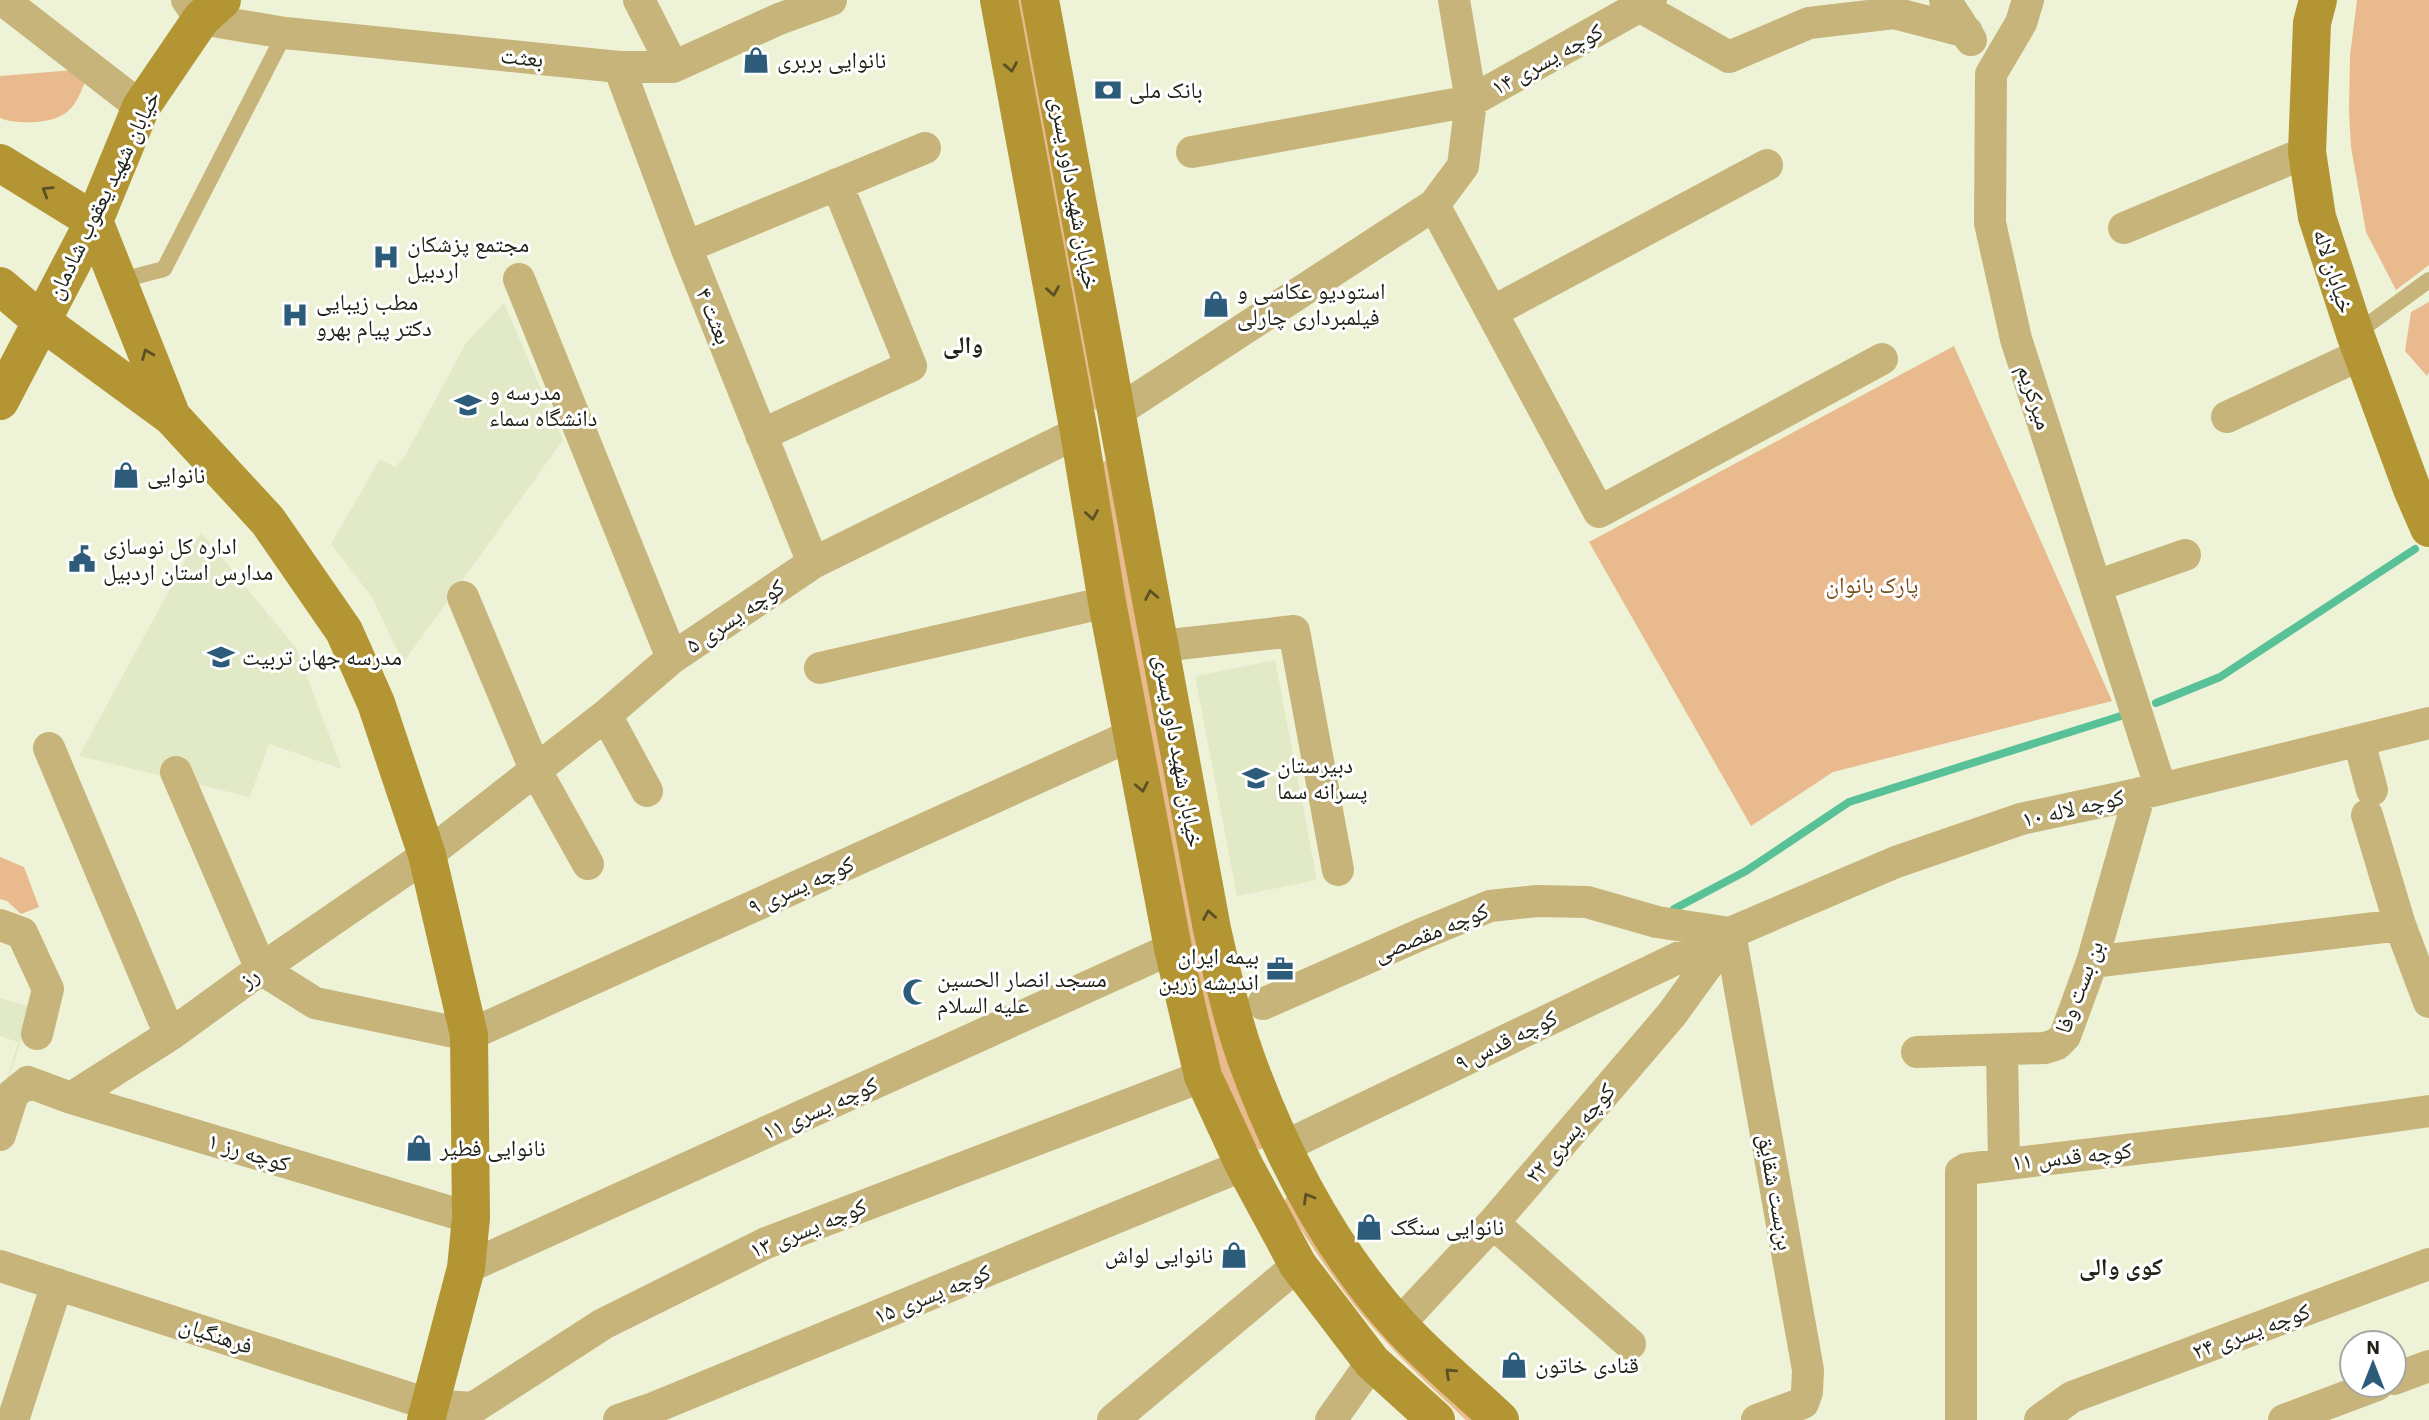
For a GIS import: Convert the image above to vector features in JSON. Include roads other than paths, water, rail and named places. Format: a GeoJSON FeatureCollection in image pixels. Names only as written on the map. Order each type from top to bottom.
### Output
{"type":"FeatureCollection","features":[{"type":"Feature","properties":{"kind":"main road","name":"خیابان شهید داور یسری"},"geometry":{"type":"LineString","coordinates":[[999,0],[1132,735],[1173,948],[1203,1076],[1244,1165],[1298,1265],[1373,1362],[1436,1420]]}},
{"type":"Feature","properties":{"kind":"main road","name":"خیابان شهید داور یسری"},"geometry":{"type":"LineString","coordinates":[[1040,0],[1212,929],[1245,1057],[1307,1197],[1344,1256],[1399,1324],[1500,1420]]}},
{"type":"Feature","properties":{"kind":"main road","name":"خیابان لاله"},"geometry":{"type":"LineString","coordinates":[[2318,0],[2312,23],[2307,152],[2316,217],[2359,344],[2429,528]]}},
{"type":"Feature","properties":{"kind":"main road","name":"خیابان شهید یعقوب شادمان"},"geometry":{"type":"LineString","coordinates":[[0,401],[94,220],[141,107],[203,6]]}},
{"type":"Feature","properties":{"kind":"main road"},"geometry":{"type":"LineString","coordinates":[[0,163],[94,220],[172,418]]}},
{"type":"Feature","properties":{"kind":"main road"},"geometry":{"type":"LineString","coordinates":[[0,286],[41,321],[172,418],[268,521],[344,631],[376,703],[427,855],[469,1035],[471,1218],[466,1268],[421,1415]]}},
{"type":"Feature","properties":{"kind":"main road"},"geometry":{"type":"LineString","coordinates":[[1079,432],[1115,413]]}},
{"type":"Feature","properties":{"kind":"main road"},"geometry":{"type":"LineString","coordinates":[[1244,1165],[1283,1147]]}},
{"type":"Feature","properties":{"kind":"street"},"geometry":{"type":"LineString","coordinates":[[4,0],[141,107]]}},
{"type":"Feature","properties":{"kind":"street"},"geometry":{"type":"LineString","coordinates":[[639,0],[673,67]]}},
{"type":"Feature","properties":{"kind":"street","name":"بعثت"},"geometry":{"type":"LineString","coordinates":[[203,6],[285,33],[620,67],[673,67],[775,9],[831,0]]}},
{"type":"Feature","properties":{"kind":"street"},"geometry":{"type":"LineString","coordinates":[[1192,152],[1471,101],[1454,0]]}},
{"type":"Feature","properties":{"kind":"street"},"geometry":{"type":"LineString","coordinates":[[1945,0],[1991,74],[2021,23],[2028,0]]}},
{"type":"Feature","properties":{"kind":"street"},"geometry":{"type":"LineString","coordinates":[[1646,4],[1729,57],[1808,23],[1894,13],[1967,32]]}},
{"type":"Feature","properties":{"kind":"street","name":"کوچه یسری ۱۴"},"geometry":{"type":"LineString","coordinates":[[1115,413],[1434,205],[1463,166],[1471,101],[1646,4]]}},
{"type":"Feature","properties":{"kind":"street","name":"بعثت ۴"},"geometry":{"type":"LineString","coordinates":[[620,67],[686,247],[813,563]]}},
{"type":"Feature","properties":{"kind":"street","name":"میرکریم"},"geometry":{"type":"LineString","coordinates":[[1991,74],[1990,223],[2016,339],[2096,586],[2151,791]]}},
{"type":"Feature","properties":{"kind":"street"},"geometry":{"type":"LineString","coordinates":[[686,247],[925,148]]}},
{"type":"Feature","properties":{"kind":"street"},"geometry":{"type":"LineString","coordinates":[[2124,228],[2307,152]]}},
{"type":"Feature","properties":{"kind":"street"},"geometry":{"type":"LineString","coordinates":[[1492,312],[1767,165]]}},
{"type":"Feature","properties":{"kind":"street"},"geometry":{"type":"LineString","coordinates":[[761,435],[911,366],[837,184]]}},
{"type":"Feature","properties":{"kind":"street"},"geometry":{"type":"LineString","coordinates":[[1434,205],[1600,512],[1882,359]]}},
{"type":"Feature","properties":{"kind":"street"},"geometry":{"type":"LineString","coordinates":[[519,279],[672,658]]}},
{"type":"Feature","properties":{"kind":"street"},"geometry":{"type":"LineString","coordinates":[[2227,417],[2359,344]]}},
{"type":"Feature","properties":{"kind":"street","name":"کوچه یسری ۵"},"geometry":{"type":"LineString","coordinates":[[427,855],[606,715],[672,658],[813,563],[1079,432]]}},
{"type":"Feature","properties":{"kind":"street"},"geometry":{"type":"LineString","coordinates":[[2096,586],[2185,555]]}},
{"type":"Feature","properties":{"kind":"street"},"geometry":{"type":"LineString","coordinates":[[463,597],[536,769],[588,864]]}},
{"type":"Feature","properties":{"kind":"street"},"geometry":{"type":"LineString","coordinates":[[820,668],[1107,602]]}},
{"type":"Feature","properties":{"kind":"street"},"geometry":{"type":"LineString","coordinates":[[1161,646],[1294,631],[1338,870]]}},
{"type":"Feature","properties":{"kind":"street"},"geometry":{"type":"LineString","coordinates":[[606,715],[647,791]]}},
{"type":"Feature","properties":{"kind":"street","name":"کوچه لاله ۱۰"},"geometry":{"type":"LineString","coordinates":[[1730,933],[1896,862],[2008,823],[2429,723]]}},
{"type":"Feature","properties":{"kind":"street","name":"کوچه یسری ۹"},"geometry":{"type":"LineString","coordinates":[[469,1035],[1132,735]]}},
{"type":"Feature","properties":{"kind":"street"},"geometry":{"type":"LineString","coordinates":[[2359,741],[2369,802],[2400,925],[2429,1002]]}},
{"type":"Feature","properties":{"kind":"street"},"geometry":{"type":"LineString","coordinates":[[49,748],[170,1035]]}},
{"type":"Feature","properties":{"kind":"street"},"geometry":{"type":"LineString","coordinates":[[176,772],[261,968],[315,1003],[469,1035]]}},
{"type":"Feature","properties":{"kind":"street","name":"بن بست وفا"},"geometry":{"type":"LineString","coordinates":[[1917,1052],[2045,1048],[2057,1044],[2066,1036],[2151,791]]}},
{"type":"Feature","properties":{"kind":"street","name":"رز"},"geometry":{"type":"LineString","coordinates":[[71,1098],[170,1035],[261,968],[427,855]]}},
{"type":"Feature","properties":{"kind":"street","name":"کوچه مقصصی"},"geometry":{"type":"LineString","coordinates":[[1263,1004],[1490,906],[1537,901],[1587,902],[1657,922],[1730,933]]}},
{"type":"Feature","properties":{"kind":"street"},"geometry":{"type":"LineString","coordinates":[[0,925],[22,933],[48,989],[37,1034]]}},
{"type":"Feature","properties":{"kind":"street"},"geometry":{"type":"LineString","coordinates":[[2092,962],[2400,925]]}},
{"type":"Feature","properties":{"kind":"street","name":"کوچه قدس ۹"},"geometry":{"type":"LineString","coordinates":[[1283,1147],[1730,933]]}},
{"type":"Feature","properties":{"kind":"street","name":"کوچه یسری ۲۲"},"geometry":{"type":"LineString","coordinates":[[1399,1324],[1493,1223],[1672,1014],[1730,933]]}},
{"type":"Feature","properties":{"kind":"street","name":"بن‌بست شقایق"},"geometry":{"type":"LineString","coordinates":[[1730,933],[1808,1370],[1807,1392],[1803,1404],[1757,1420]]}},
{"type":"Feature","properties":{"kind":"street","name":"کوچه یسری ۱۱"},"geometry":{"type":"LineString","coordinates":[[466,1268],[1173,948]]}},
{"type":"Feature","properties":{"kind":"street"},"geometry":{"type":"LineString","coordinates":[[2002,1051],[2004,1163]]}},
{"type":"Feature","properties":{"kind":"street","name":"کوچه یسری ۱۳"},"geometry":{"type":"LineString","coordinates":[[421,1415],[473,1408],[603,1324],[766,1243],[1203,1076]]}},
{"type":"Feature","properties":{"kind":"street","name":"کوچه رز ۱"},"geometry":{"type":"LineString","coordinates":[[0,1135],[13,1094],[28,1083],[471,1218]]}},
{"type":"Feature","properties":{"kind":"street","name":"کوچه قدس ۱۱"},"geometry":{"type":"LineString","coordinates":[[1961,1420],[1961,1172],[1966,1168],[2287,1131],[2429,1111]]}},
{"type":"Feature","properties":{"kind":"street","name":"کوچه یسری ۱۵"},"geometry":{"type":"LineString","coordinates":[[619,1420],[652,1415],[1244,1165]]}},
{"type":"Feature","properties":{"kind":"street"},"geometry":{"type":"LineString","coordinates":[[1493,1223],[1630,1344]]}},
{"type":"Feature","properties":{"kind":"street","name":"کوچه یسری ۲۴"},"geometry":{"type":"LineString","coordinates":[[2040,1420],[2077,1408],[2429,1264]]}},
{"type":"Feature","properties":{"kind":"street"},"geometry":{"type":"LineString","coordinates":[[1113,1420],[1298,1265]]}},
{"type":"Feature","properties":{"kind":"street","name":"فرهنگیان"},"geometry":{"type":"LineString","coordinates":[[0,1266],[421,1415]]}},
{"type":"Feature","properties":{"kind":"street"},"geometry":{"type":"LineString","coordinates":[[13,1420],[57,1284]]}},
{"type":"Feature","properties":{"kind":"street"},"geometry":{"type":"LineString","coordinates":[[1331,1420],[1373,1362]]}},
{"type":"Feature","properties":{"kind":"street"},"geometry":{"type":"LineString","coordinates":[[2408,1374],[2429,1366]]}},
{"type":"Feature","properties":{"kind":"street"},"geometry":{"type":"LineString","coordinates":[[2284,1420],[2340,1399]]}},
{"type":"Feature","properties":{"kind":"lane"},"geometry":{"type":"LineString","coordinates":[[118,281],[164,269],[285,33]]}},
{"type":"Feature","properties":{"kind":"lane"},"geometry":{"type":"LineString","coordinates":[[2359,344],[2429,280]]}},
{"type":"Feature","properties":{"kind":"waterway"},"geometry":{"type":"LineString","coordinates":[[2156,703],[2220,677],[2415,549]]}},
{"type":"Feature","properties":{"kind":"waterway"},"geometry":{"type":"LineString","coordinates":[[1674,909],[1746,871],[1849,802],[2124,715]]}},
{"type":"Feature","properties":{"kind":"place","name":"نانوایی بربری"},"geometry":{"type":"Point","coordinates":[756,60]}},
{"type":"Feature","properties":{"kind":"place","name":"بانک ملی"},"geometry":{"type":"Point","coordinates":[1108,90]}},
{"type":"Feature","properties":{"kind":"place","name":"مجتمع پزشکان اردبیل"},"geometry":{"type":"Point","coordinates":[386,257]}},
{"type":"Feature","properties":{"kind":"place","name":"استودیو عکاسی و فیلمبرداری چارلی"},"geometry":{"type":"Point","coordinates":[1216,304]}},
{"type":"Feature","properties":{"kind":"place","name":"مطب زیبایی دکتر پیام بهرو"},"geometry":{"type":"Point","coordinates":[295,315]}},
{"type":"Feature","properties":{"kind":"place","name":"مدرسه و دانشگاه سماء"},"geometry":{"type":"Point","coordinates":[468,405]}},
{"type":"Feature","properties":{"kind":"place","name":"نانوایی"},"geometry":{"type":"Point","coordinates":[126,475]}},
{"type":"Feature","properties":{"kind":"place","name":"اداره کل نوسازی مدارس استان اردبیل"},"geometry":{"type":"Point","coordinates":[82,559]}},
{"type":"Feature","properties":{"kind":"place","name":"مدرسه جهان تربیت"},"geometry":{"type":"Point","coordinates":[221,657]}},
{"type":"Feature","properties":{"kind":"place","name":"دبیرستان پسرانه سما"},"geometry":{"type":"Point","coordinates":[1256,778]}},
{"type":"Feature","properties":{"kind":"place","name":"بیمه ایران اندیشه زرین"},"geometry":{"type":"Point","coordinates":[1280,969]}},
{"type":"Feature","properties":{"kind":"place","name":"مسجد انصار الحسین علیه السلام"},"geometry":{"type":"Point","coordinates":[916,992]}},
{"type":"Feature","properties":{"kind":"place","name":"نانوایی فطیر"},"geometry":{"type":"Point","coordinates":[419,1148]}},
{"type":"Feature","properties":{"kind":"place","name":"نانوایی سنگک"},"geometry":{"type":"Point","coordinates":[1369,1227]}},
{"type":"Feature","properties":{"kind":"place","name":"نانوایی لواش"},"geometry":{"type":"Point","coordinates":[1234,1255]}},
{"type":"Feature","properties":{"kind":"place","name":"قنادی خاتون"},"geometry":{"type":"Point","coordinates":[1514,1365]}},
{"type":"Feature","properties":{"kind":"district","name":"والی"},"geometry":{"type":"Point","coordinates":[963,345]}},
{"type":"Feature","properties":{"kind":"district","name":"کوی والی"},"geometry":{"type":"Point","coordinates":[2121,1267]}},
{"type":"Feature","properties":{"kind":"park label","name":"پارک بانوان"},"geometry":{"type":"Point","coordinates":[1872,585]}}]}
